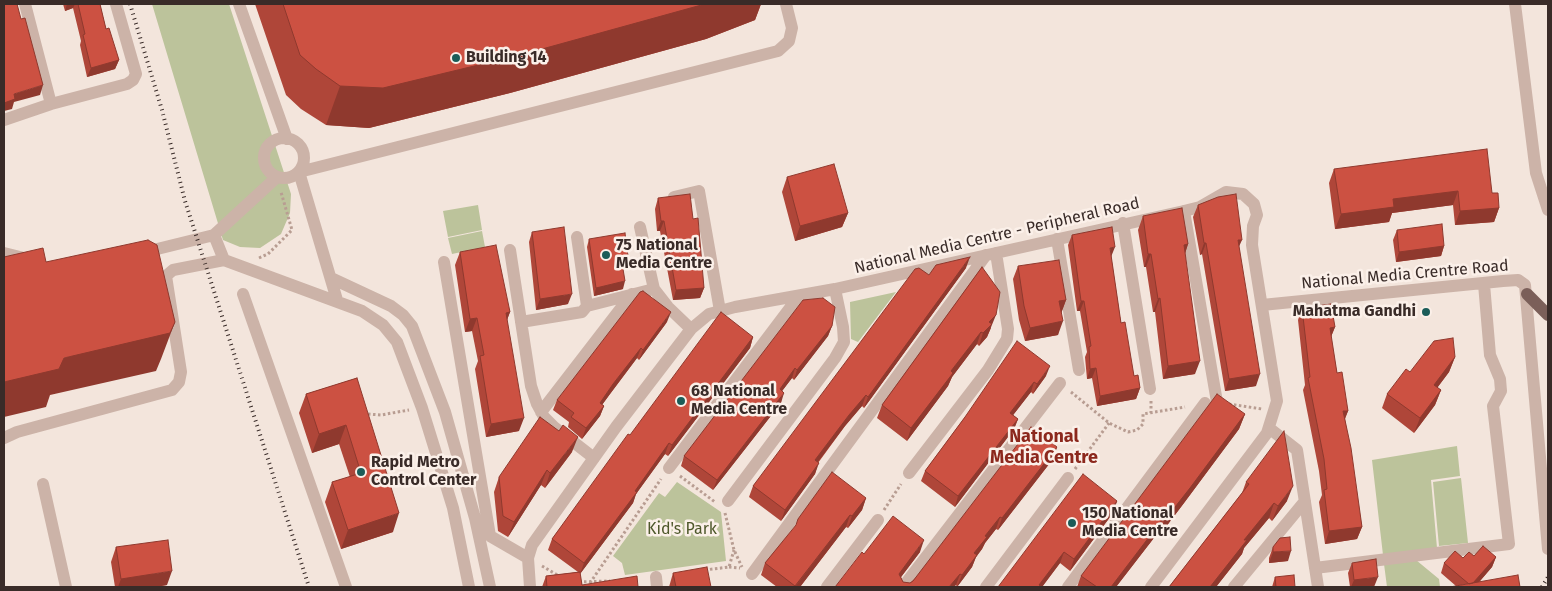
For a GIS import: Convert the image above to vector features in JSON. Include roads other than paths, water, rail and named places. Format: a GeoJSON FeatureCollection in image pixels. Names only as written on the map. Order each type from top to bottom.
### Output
{"type":"FeatureCollection","features":[{"type":"Feature","properties":{"kind":"main road"},"geometry":{"type":"LineString","coordinates":[[1527,294],[1548,315]]}},
{"type":"Feature","properties":{"kind":"street"},"geometry":{"type":"LineString","coordinates":[[25,4],[51,104]]}},
{"type":"Feature","properties":{"kind":"street"},"geometry":{"type":"LineString","coordinates":[[4,120],[51,104],[127,84],[133,80],[136,74],[116,4]]}},
{"type":"Feature","properties":{"kind":"street"},"geometry":{"type":"LineString","coordinates":[[239,4],[287,139]]}},
{"type":"Feature","properties":{"kind":"street"},"geometry":{"type":"LineString","coordinates":[[337,300],[299,172],[304,160],[304,152],[296,142],[287,139],[272,142],[264,152],[265,165],[268,171],[277,177],[287,179],[299,172],[778,51],[789,41],[792,28],[786,4]]}},
{"type":"Feature","properties":{"kind":"street"},"geometry":{"type":"LineString","coordinates":[[1516,4],[1536,173],[1548,210]]}},
{"type":"Feature","properties":{"kind":"street"},"geometry":{"type":"LineString","coordinates":[[132,255],[214,234],[277,177]]}},
{"type":"Feature","properties":{"kind":"street"},"geometry":{"type":"LineString","coordinates":[[674,197],[699,191],[720,311]]}},
{"type":"Feature","properties":{"kind":"street","name":"National Media Centre - Peripheral Road"},"geometry":{"type":"LineString","coordinates":[[530,587],[528,558],[532,545],[594,458],[692,329],[709,314],[835,289],[1123,223],[1184,212],[1200,207],[1226,192],[1243,194],[1254,204],[1258,216],[1253,226],[1252,244],[1277,401],[1275,411],[1269,428],[1151,587]]}},
{"type":"Feature","properties":{"kind":"street"},"geometry":{"type":"LineString","coordinates":[[1068,587],[1211,403],[1184,212]]}},
{"type":"Feature","properties":{"kind":"street"},"geometry":{"type":"LineString","coordinates":[[1123,223],[1150,389]]}},
{"type":"Feature","properties":{"kind":"street"},"geometry":{"type":"LineString","coordinates":[[640,227],[654,289],[668,307],[692,329]]}},
{"type":"Feature","properties":{"kind":"street"},"geometry":{"type":"LineString","coordinates":[[214,234],[224,260]]}},
{"type":"Feature","properties":{"kind":"street"},"geometry":{"type":"LineString","coordinates":[[577,237],[587,306]]}},
{"type":"Feature","properties":{"kind":"street"},"geometry":{"type":"LineString","coordinates":[[1057,238],[1079,370]]}},
{"type":"Feature","properties":{"kind":"street"},"geometry":{"type":"LineString","coordinates":[[510,250],[531,386],[541,412],[554,427],[594,458]]}},
{"type":"Feature","properties":{"kind":"street"},"geometry":{"type":"LineString","coordinates":[[4,253],[43,262]]}},
{"type":"Feature","properties":{"kind":"street"},"geometry":{"type":"LineString","coordinates":[[909,473],[988,370],[1007,339],[1008,329],[991,254]]}},
{"type":"Feature","properties":{"kind":"street"},"geometry":{"type":"LineString","coordinates":[[747,572],[991,254]]}},
{"type":"Feature","properties":{"kind":"street"},"geometry":{"type":"LineString","coordinates":[[4,438],[17,432],[172,390],[179,382],[181,372],[166,276],[173,270],[224,260],[337,300],[362,311],[383,325],[397,342],[422,408],[453,508],[469,587]]}},
{"type":"Feature","properties":{"kind":"street"},"geometry":{"type":"LineString","coordinates":[[444,262],[490,536],[528,558]]}},
{"type":"Feature","properties":{"kind":"street"},"geometry":{"type":"LineString","coordinates":[[331,278],[391,306],[412,326],[445,412],[475,518],[490,587]]}},
{"type":"Feature","properties":{"kind":"street","name":"National Media Crentre Road"},"geometry":{"type":"LineString","coordinates":[[1262,305],[1518,280],[1526,285],[1527,294]]}},
{"type":"Feature","properties":{"kind":"street"},"geometry":{"type":"LineString","coordinates":[[1316,568],[1509,544],[1493,406],[1501,390],[1500,378],[1490,355],[1484,284]]}},
{"type":"Feature","properties":{"kind":"street"},"geometry":{"type":"LineString","coordinates":[[521,322],[582,312],[587,306],[654,289]]}},
{"type":"Feature","properties":{"kind":"street"},"geometry":{"type":"LineString","coordinates":[[728,501],[835,358],[844,342],[843,327],[835,289]]}},
{"type":"Feature","properties":{"kind":"street"},"geometry":{"type":"LineString","coordinates":[[243,294],[346,587]]}},
{"type":"Feature","properties":{"kind":"street"},"geometry":{"type":"LineString","coordinates":[[541,412],[632,294]]}},
{"type":"Feature","properties":{"kind":"street"},"geometry":{"type":"LineString","coordinates":[[1527,294],[1548,549]]}},
{"type":"Feature","properties":{"kind":"street"},"geometry":{"type":"LineString","coordinates":[[669,468],[799,296]]}},
{"type":"Feature","properties":{"kind":"street"},"geometry":{"type":"LineString","coordinates":[[412,381],[430,374]]}},
{"type":"Feature","properties":{"kind":"street"},"geometry":{"type":"LineString","coordinates":[[903,587],[1060,383]]}},
{"type":"Feature","properties":{"kind":"street"},"geometry":{"type":"LineString","coordinates":[[1269,428],[1297,450],[1318,587]]}},
{"type":"Feature","properties":{"kind":"street"},"geometry":{"type":"LineString","coordinates":[[986,587],[1068,478]]}},
{"type":"Feature","properties":{"kind":"street"},"geometry":{"type":"LineString","coordinates":[[43,484],[66,587]]}},
{"type":"Feature","properties":{"kind":"street"},"geometry":{"type":"LineString","coordinates":[[1234,587],[1305,501]]}},
{"type":"Feature","properties":{"kind":"street"},"geometry":{"type":"LineString","coordinates":[[827,587],[878,520]]}},
{"type":"Feature","properties":{"kind":"street"},"geometry":{"type":"LineString","coordinates":[[1247,572],[1249,587]]}},
{"type":"Feature","properties":{"kind":"railway"},"geometry":{"type":"LineString","coordinates":[[130,4],[162,110],[185,201],[309,587]]}},
{"type":"Feature","properties":{"kind":"railway"},"geometry":{"type":"LineString","coordinates":[[1542,587],[1548,577]]}},
{"type":"Feature","properties":{"kind":"place","name":"Building 14"},"geometry":{"type":"Point","coordinates":[456,58]}},
{"type":"Feature","properties":{"kind":"place","name":"75 National Media Centre"},"geometry":{"type":"Point","coordinates":[606,255]}},
{"type":"Feature","properties":{"kind":"place","name":"Mahatma Gandhi"},"geometry":{"type":"Point","coordinates":[1426,312]}},
{"type":"Feature","properties":{"kind":"place","name":"68 National Media Centre"},"geometry":{"type":"Point","coordinates":[681,401]}},
{"type":"Feature","properties":{"kind":"place","name":"Rapid Metro Control Center"},"geometry":{"type":"Point","coordinates":[361,472]}},
{"type":"Feature","properties":{"kind":"place","name":"150 National Media Centre"},"geometry":{"type":"Point","coordinates":[1072,523]}},
{"type":"Feature","properties":{"kind":"district","name":"National Media Centre"},"geometry":{"type":"Point","coordinates":[1044,447]}},
{"type":"Feature","properties":{"kind":"park label","name":"Kid's Park"},"geometry":{"type":"Point","coordinates":[682,530]}}]}
